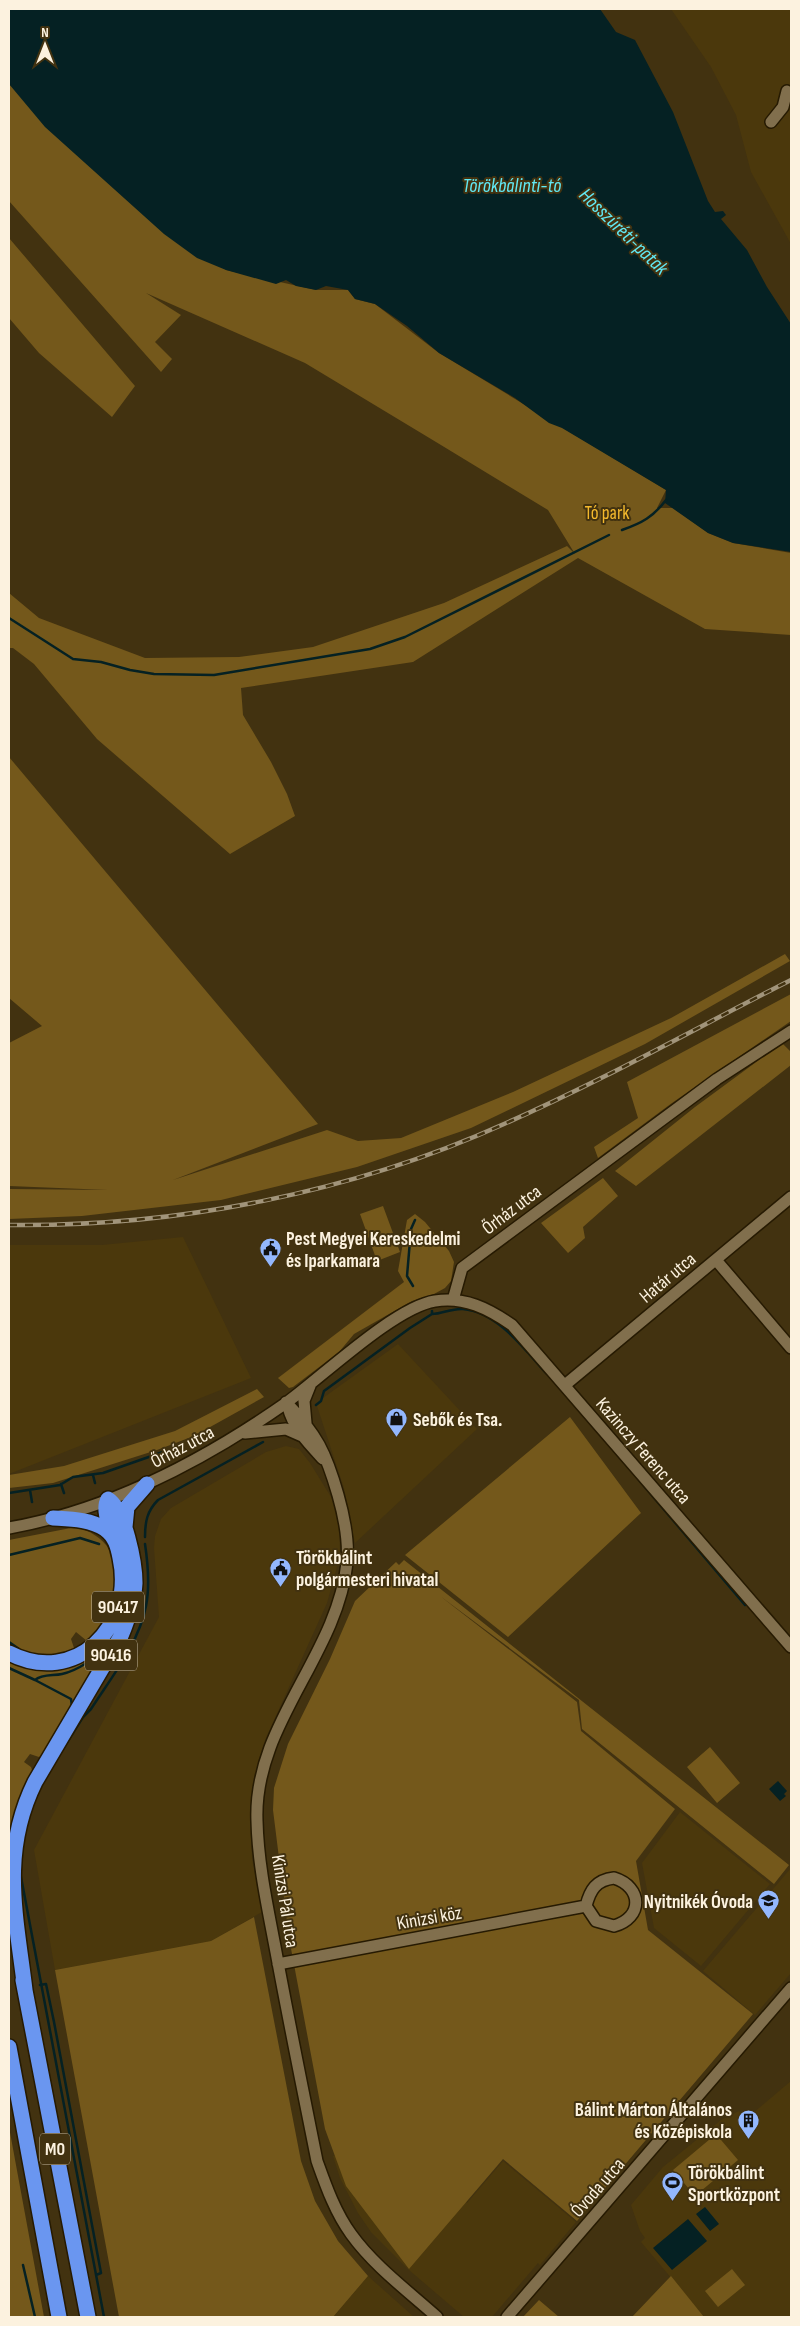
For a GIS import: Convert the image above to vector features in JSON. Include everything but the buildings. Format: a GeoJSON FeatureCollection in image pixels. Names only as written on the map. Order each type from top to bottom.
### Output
{"type":"FeatureCollection","features":[{"type":"Feature","properties":{"kind":"highway","name":"90416"},"geometry":{"type":"LineString","coordinates":[[119,1533],[127,1507],[147,1484]]}},
{"type":"Feature","properties":{"kind":"highway","name":"90416"},"geometry":{"type":"LineString","coordinates":[[25,1990],[14,1892],[15,1838],[24,1807],[35,1782],[93,1688],[122,1636],[135,1582],[134,1567],[119,1533],[117,1509],[108,1499]]}},
{"type":"Feature","properties":{"kind":"highway"},"geometry":{"type":"LineString","coordinates":[[53,1518],[91,1523],[119,1533]]}},
{"type":"Feature","properties":{"kind":"highway","name":"90417"},"geometry":{"type":"LineString","coordinates":[[9,1653],[36,1664],[62,1663],[84,1653],[102,1637],[117,1612],[123,1586],[119,1533]]}},
{"type":"Feature","properties":{"kind":"highway","name":"M0"},"geometry":{"type":"LineString","coordinates":[[9,1905],[88,2317]]}},
{"type":"Feature","properties":{"kind":"highway","name":"M0"},"geometry":{"type":"LineString","coordinates":[[9,2050],[59,2317]]}},
{"type":"Feature","properties":{"kind":"street"},"geometry":{"type":"LineString","coordinates":[[771,122],[782,108],[787,91],[791,98]]}},
{"type":"Feature","properties":{"kind":"street","name":"Őrház utca"},"geometry":{"type":"LineString","coordinates":[[9,1528],[53,1518],[147,1484],[184,1467],[241,1434],[311,1384],[399,1316],[435,1301],[453,1300],[462,1268],[717,1079],[790,1035]]}},
{"type":"Feature","properties":{"kind":"street","name":"Határ utca"},"geometry":{"type":"LineString","coordinates":[[565,1384],[791,1197]]}},
{"type":"Feature","properties":{"kind":"street"},"geometry":{"type":"LineString","coordinates":[[716,1260],[791,1348]]}},
{"type":"Feature","properties":{"kind":"street","name":"Kazinczy Ferenc utca"},"geometry":{"type":"LineString","coordinates":[[453,1300],[469,1302],[492,1311],[512,1325],[791,1647]]}},
{"type":"Feature","properties":{"kind":"street"},"geometry":{"type":"LineString","coordinates":[[306,1423],[304,1401],[311,1384]]}},
{"type":"Feature","properties":{"kind":"street","name":"Kinizsi Pál utca"},"geometry":{"type":"LineString","coordinates":[[286,1402],[306,1423],[321,1445],[326,1463],[334,1480],[343,1513],[347,1561],[336,1609],[325,1636],[283,1715],[271,1743],[262,1772],[258,1794],[257,1821],[263,1881],[317,2161],[330,2197],[351,2234],[377,2264],[437,2317]]}},
{"type":"Feature","properties":{"kind":"street","name":"Kinizsi Pál utca"},"geometry":{"type":"LineString","coordinates":[[286,1402],[290,1416],[303,1436],[326,1463]]}},
{"type":"Feature","properties":{"kind":"street"},"geometry":{"type":"LineString","coordinates":[[241,1434],[281,1429],[291,1430],[303,1436]]}},
{"type":"Feature","properties":{"kind":"street"},"geometry":{"type":"LineString","coordinates":[[614,1878],[623,1881],[634,1893],[634,1911],[622,1924],[614,1926],[604,1925],[596,1921],[586,1906],[592,1889],[606,1879],[614,1878]]}},
{"type":"Feature","properties":{"kind":"street","name":"Kinizsi köz"},"geometry":{"type":"LineString","coordinates":[[278,1964],[586,1906]]}},
{"type":"Feature","properties":{"kind":"street","name":"Óvoda utca"},"geometry":{"type":"LineString","coordinates":[[507,2317],[791,1988]]}},
{"type":"Feature","properties":{"kind":"shaded area"},"geometry":{"type":"Polygon","coordinates":[[[671,9],[791,9],[791,244],[751,172],[736,115],[711,67],[671,9]]]}},
{"type":"Feature","properties":{"kind":"shaded area"},"geometry":{"type":"Polygon","coordinates":[[[183,1237],[251,1378],[9,1474],[9,1245],[102,1245],[183,1237]]]}},
{"type":"Feature","properties":{"kind":"shaded area","name":"Sebők és Tsa."},"geometry":{"type":"Polygon","coordinates":[[[398,1344],[477,1429],[355,1543],[344,1488],[316,1403],[398,1344]]]}},
{"type":"Feature","properties":{"kind":"shaded area"},"geometry":{"type":"Polygon","coordinates":[[[286,1446],[299,1449],[331,1497],[339,1522],[340,1556],[327,1603],[265,1740],[257,1766],[250,1818],[252,1859],[262,1912],[211,1941],[55,1970],[34,1850],[159,1617],[154,1548],[155,1536],[161,1519],[171,1508],[266,1452],[286,1446]]]}},
{"type":"Feature","properties":{"kind":"shaded area"},"geometry":{"type":"Polygon","coordinates":[[[680,1812],[770,1884],[701,1966],[654,1928],[642,1863],[680,1812]]]}},
{"type":"Feature","properties":{"kind":"shaded area","name":"Nyitnikék Óvoda"},"geometry":{"type":"Polygon","coordinates":[[[791,1868],[791,1973],[755,2015],[703,1971],[791,1868]]]}},
{"type":"Feature","properties":{"kind":"shaded area"},"geometry":{"type":"Polygon","coordinates":[[[791,2081],[791,2317],[704,2317],[641,2242],[645,2238],[640,2231],[631,2205],[663,2167],[721,2120],[739,2111],[746,2119],[791,2081]]]}},
{"type":"Feature","properties":{"kind":"shaded area"},"geometry":{"type":"Polygon","coordinates":[[[395,2140],[467,2203],[503,2161],[576,2222],[540,2265],[538,2263],[492,2317],[464,2317],[409,2270],[371,2232],[358,2213],[340,2178],[333,2156],[395,2140]]]}},
{"type":"Feature","properties":{"kind":"shaded area"},"geometry":{"type":"Polygon","coordinates":[[[368,2276],[396,2301],[414,2317],[333,2317],[368,2276]]]}},
{"type":"Feature","properties":{"kind":"green space","name":"Tó park"},"geometry":{"type":"Polygon","coordinates":[[[9,84],[226,270],[316,290],[348,290],[355,299],[375,304],[439,353],[666,490],[657,508],[673,508],[708,533],[733,543],[791,553],[791,635],[705,629],[578,558],[413,662],[241,688],[243,715],[271,762],[287,794],[295,816],[230,854],[97,739],[34,664],[13,648],[9,648],[9,593],[39,618],[145,658],[239,657],[313,647],[444,603],[567,546],[575,554],[548,510],[305,363],[146,293],[181,315],[155,342],[172,359],[161,372],[9,201],[9,84]]]}},
{"type":"Feature","properties":{"kind":"green space"},"geometry":{"type":"Polygon","coordinates":[[[9,238],[135,386],[112,417],[39,353],[9,318],[9,238]]]}},
{"type":"Feature","properties":{"kind":"green space"},"geometry":{"type":"Polygon","coordinates":[[[9,757],[318,1124],[173,1180],[327,1130],[358,1141],[401,1138],[513,1092],[671,1018],[785,954],[790,961],[645,1044],[471,1128],[357,1167],[221,1200],[82,1216],[9,1219],[9,1189],[108,1190],[9,1186],[9,1043],[42,1026],[9,998],[9,757]]]}},
{"type":"Feature","properties":{"kind":"green space"},"geometry":{"type":"Polygon","coordinates":[[[791,994],[791,1021],[672,1103],[598,1158],[594,1147],[638,1118],[627,1082],[791,994]]]}},
{"type":"Feature","properties":{"kind":"green space"},"geometry":{"type":"Polygon","coordinates":[[[782,1043],[791,1052],[791,1065],[636,1186],[615,1171],[695,1107],[782,1043]]]}},
{"type":"Feature","properties":{"kind":"green space"},"geometry":{"type":"Polygon","coordinates":[[[603,1178],[618,1196],[583,1227],[585,1238],[568,1253],[541,1223],[603,1178]]]}},
{"type":"Feature","properties":{"kind":"green space"},"geometry":{"type":"Polygon","coordinates":[[[383,1206],[400,1252],[377,1261],[360,1214],[383,1206]]]}},
{"type":"Feature","properties":{"kind":"green space"},"geometry":{"type":"Polygon","coordinates":[[[415,1214],[425,1222],[449,1251],[454,1262],[451,1281],[445,1288],[434,1294],[412,1301],[354,1334],[339,1352],[293,1387],[289,1388],[278,1378],[404,1282],[398,1271],[407,1220],[415,1214]]]}},
{"type":"Feature","properties":{"kind":"green space"},"geometry":{"type":"Polygon","coordinates":[[[257,1389],[264,1397],[194,1436],[157,1450],[53,1483],[9,1488],[9,1475],[64,1466],[175,1431],[257,1389]]]}},
{"type":"Feature","properties":{"kind":"green space"},"geometry":{"type":"Polygon","coordinates":[[[570,1417],[641,1513],[508,1637],[405,1555],[570,1417]]]}},
{"type":"Feature","properties":{"kind":"green space"},"geometry":{"type":"Polygon","coordinates":[[[76,1527],[99,1538],[107,1545],[113,1557],[115,1567],[114,1589],[105,1621],[98,1632],[87,1641],[76,1632],[71,1639],[75,1651],[51,1659],[9,1647],[9,1540],[76,1527]]]}},
{"type":"Feature","properties":{"kind":"green space"},"geometry":{"type":"Polygon","coordinates":[[[404,1560],[789,1865],[774,1884],[582,1729],[579,1700],[440,1596],[577,1702],[581,1731],[675,1809],[636,1861],[648,1930],[753,2014],[577,2221],[503,2159],[409,2269],[346,2186],[325,2129],[289,1938],[273,1810],[274,1788],[288,1744],[330,1659],[355,1601],[396,1562],[399,1565],[404,1560]]]}},
{"type":"Feature","properties":{"kind":"green space"},"geometry":{"type":"Polygon","coordinates":[[[110,1637],[113,1639],[43,1755],[39,1757],[30,1754],[24,1762],[31,1767],[33,1773],[13,1816],[9,1833],[9,1662],[39,1670],[52,1671],[64,1669],[76,1665],[87,1658],[110,1637]]]}},
{"type":"Feature","properties":{"kind":"green space"},"geometry":{"type":"Polygon","coordinates":[[[710,1747],[740,1783],[717,1803],[687,1767],[710,1747]]]}},
{"type":"Feature","properties":{"kind":"green space"},"geometry":{"type":"Polygon","coordinates":[[[254,1917],[301,2161],[315,2201],[338,2241],[368,2276],[333,2317],[119,2317],[55,1970],[211,1941],[254,1917]]]}},
{"type":"Feature","properties":{"kind":"green space"},"geometry":{"type":"Polygon","coordinates":[[[9,2127],[44,2317],[9,2317],[9,2127]]]}},
{"type":"Feature","properties":{"kind":"green space"},"geometry":{"type":"Polygon","coordinates":[[[716,2134],[738,2160],[695,2196],[673,2170],[716,2134]]]}},
{"type":"Feature","properties":{"kind":"green space"},"geometry":{"type":"Polygon","coordinates":[[[732,2269],[745,2285],[718,2307],[705,2291],[732,2269]]]}},
{"type":"Feature","properties":{"kind":"green space"},"geometry":{"type":"Polygon","coordinates":[[[670,2277],[704,2317],[632,2317],[670,2277]]]}},
{"type":"Feature","properties":{"kind":"green space"},"geometry":{"type":"Polygon","coordinates":[[[539,2300],[559,2317],[523,2317],[539,2300]]]}},
{"type":"Feature","properties":{"kind":"water","name":"Törökbálinti-tó"},"geometry":{"type":"Polygon","coordinates":[[[9,9],[600,9],[616,32],[635,40],[673,112],[708,201],[715,212],[723,211],[726,215],[721,219],[747,250],[767,287],[791,324],[791,552],[733,543],[708,533],[665,503],[666,490],[562,428],[549,423],[515,398],[439,353],[407,326],[375,304],[355,299],[348,290],[326,286],[316,290],[296,286],[286,280],[276,284],[226,270],[197,258],[164,234],[45,127],[9,84],[9,9]]]}},
{"type":"Feature","properties":{"kind":"water"},"geometry":{"type":"Polygon","coordinates":[[[778,1781],[787,1791],[784,1794],[786,1796],[780,1801],[769,1789],[778,1781]]]}},
{"type":"Feature","properties":{"kind":"water"},"geometry":{"type":"Polygon","coordinates":[[[705,2207],[719,2224],[710,2231],[696,2214],[705,2207]]]}},
{"type":"Feature","properties":{"kind":"water"},"geometry":{"type":"Polygon","coordinates":[[[688,2219],[707,2241],[672,2270],[653,2248],[688,2219]]]}},
{"type":"Feature","properties":{"kind":"waterway"},"geometry":{"type":"LineString","coordinates":[[622,530],[647,519],[666,500]]}},
{"type":"Feature","properties":{"kind":"waterway"},"geometry":{"type":"LineString","coordinates":[[9,618],[73,659],[101,662],[154,674],[214,675],[370,649],[405,637],[609,535]]}},
{"type":"Feature","properties":{"kind":"waterway"},"geometry":{"type":"LineString","coordinates":[[413,1286],[407,1276],[411,1229],[415,1220]]}},
{"type":"Feature","properties":{"kind":"waterway"},"geometry":{"type":"LineString","coordinates":[[432,1314],[463,1309],[488,1317],[510,1334],[547,1374]]}},
{"type":"Feature","properties":{"kind":"waterway"},"geometry":{"type":"LineString","coordinates":[[316,1405],[321,1401],[324,1391],[432,1314],[432,1311]]}},
{"type":"Feature","properties":{"kind":"waterway"},"geometry":{"type":"LineString","coordinates":[[145,1537],[147,1517],[151,1508],[158,1500],[263,1442]]}},
{"type":"Feature","properties":{"kind":"waterway"},"geometry":{"type":"LineString","coordinates":[[9,1493],[60,1485],[73,1477],[103,1473],[163,1452]]}},
{"type":"Feature","properties":{"kind":"waterway"},"geometry":{"type":"LineString","coordinates":[[93,1475],[95,1483]]}},
{"type":"Feature","properties":{"kind":"waterway"},"geometry":{"type":"LineString","coordinates":[[639,1480],[745,1605]]}},
{"type":"Feature","properties":{"kind":"waterway"},"geometry":{"type":"LineString","coordinates":[[61,1484],[64,1493]]}},
{"type":"Feature","properties":{"kind":"waterway"},"geometry":{"type":"LineString","coordinates":[[30,1490],[32,1502]]}},
{"type":"Feature","properties":{"kind":"waterway"},"geometry":{"type":"LineString","coordinates":[[9,1555],[80,1538],[99,1544]]}},
{"type":"Feature","properties":{"kind":"waterway"},"geometry":{"type":"LineString","coordinates":[[59,1755],[83,1717],[91,1709],[115,1673],[137,1633],[146,1606],[148,1591],[148,1567],[145,1544]]}},
{"type":"Feature","properties":{"kind":"waterway"},"geometry":{"type":"LineString","coordinates":[[9,1642],[19,1649]]}},
{"type":"Feature","properties":{"kind":"waterway"},"geometry":{"type":"LineString","coordinates":[[9,1668],[35,1680],[44,1676],[62,1674],[75,1670],[87,1663],[108,1644]]}},
{"type":"Feature","properties":{"kind":"waterway"},"geometry":{"type":"LineString","coordinates":[[35,1680],[71,1699],[72,1706]]}},
{"type":"Feature","properties":{"kind":"waterway"},"geometry":{"type":"LineString","coordinates":[[21,1877],[104,2317]]}},
{"type":"Feature","properties":{"kind":"waterway"},"geometry":{"type":"LineString","coordinates":[[40,1985],[46,1984],[54,2022],[101,2273],[96,2275]]}},
{"type":"Feature","properties":{"kind":"waterway"},"geometry":{"type":"LineString","coordinates":[[23,2265],[35,2317]]}},
{"type":"Feature","properties":{"kind":"railway"},"geometry":{"type":"LineString","coordinates":[[9,1225],[136,1220],[199,1212],[262,1201],[324,1187],[386,1169],[446,1148],[541,1107],[791,980]]}},
{"type":"Feature","properties":{"kind":"place","name":"Pest Megyei Kereskedelmi és Iparkamara"},"geometry":{"type":"Point","coordinates":[270,1268]}},
{"type":"Feature","properties":{"kind":"place","name":"Sebők és Tsa."},"geometry":{"type":"Point","coordinates":[397,1438]}},
{"type":"Feature","properties":{"kind":"place","name":"Törökbálint polgármesteri hivatal"},"geometry":{"type":"Point","coordinates":[280,1587]}},
{"type":"Feature","properties":{"kind":"place","name":"Nyitnikék Óvoda"},"geometry":{"type":"Point","coordinates":[769,1920]}},
{"type":"Feature","properties":{"kind":"place","name":"Bálint Márton Általános és Középiskola"},"geometry":{"type":"Point","coordinates":[748,2139]}},
{"type":"Feature","properties":{"kind":"place","name":"Törökbálint Sportközpont"},"geometry":{"type":"Point","coordinates":[672,2202]}},
{"type":"Feature","properties":{"kind":"water label","name":"Hosszúréti-patak"},"geometry":{"type":"Point","coordinates":[624,231]}}]}
